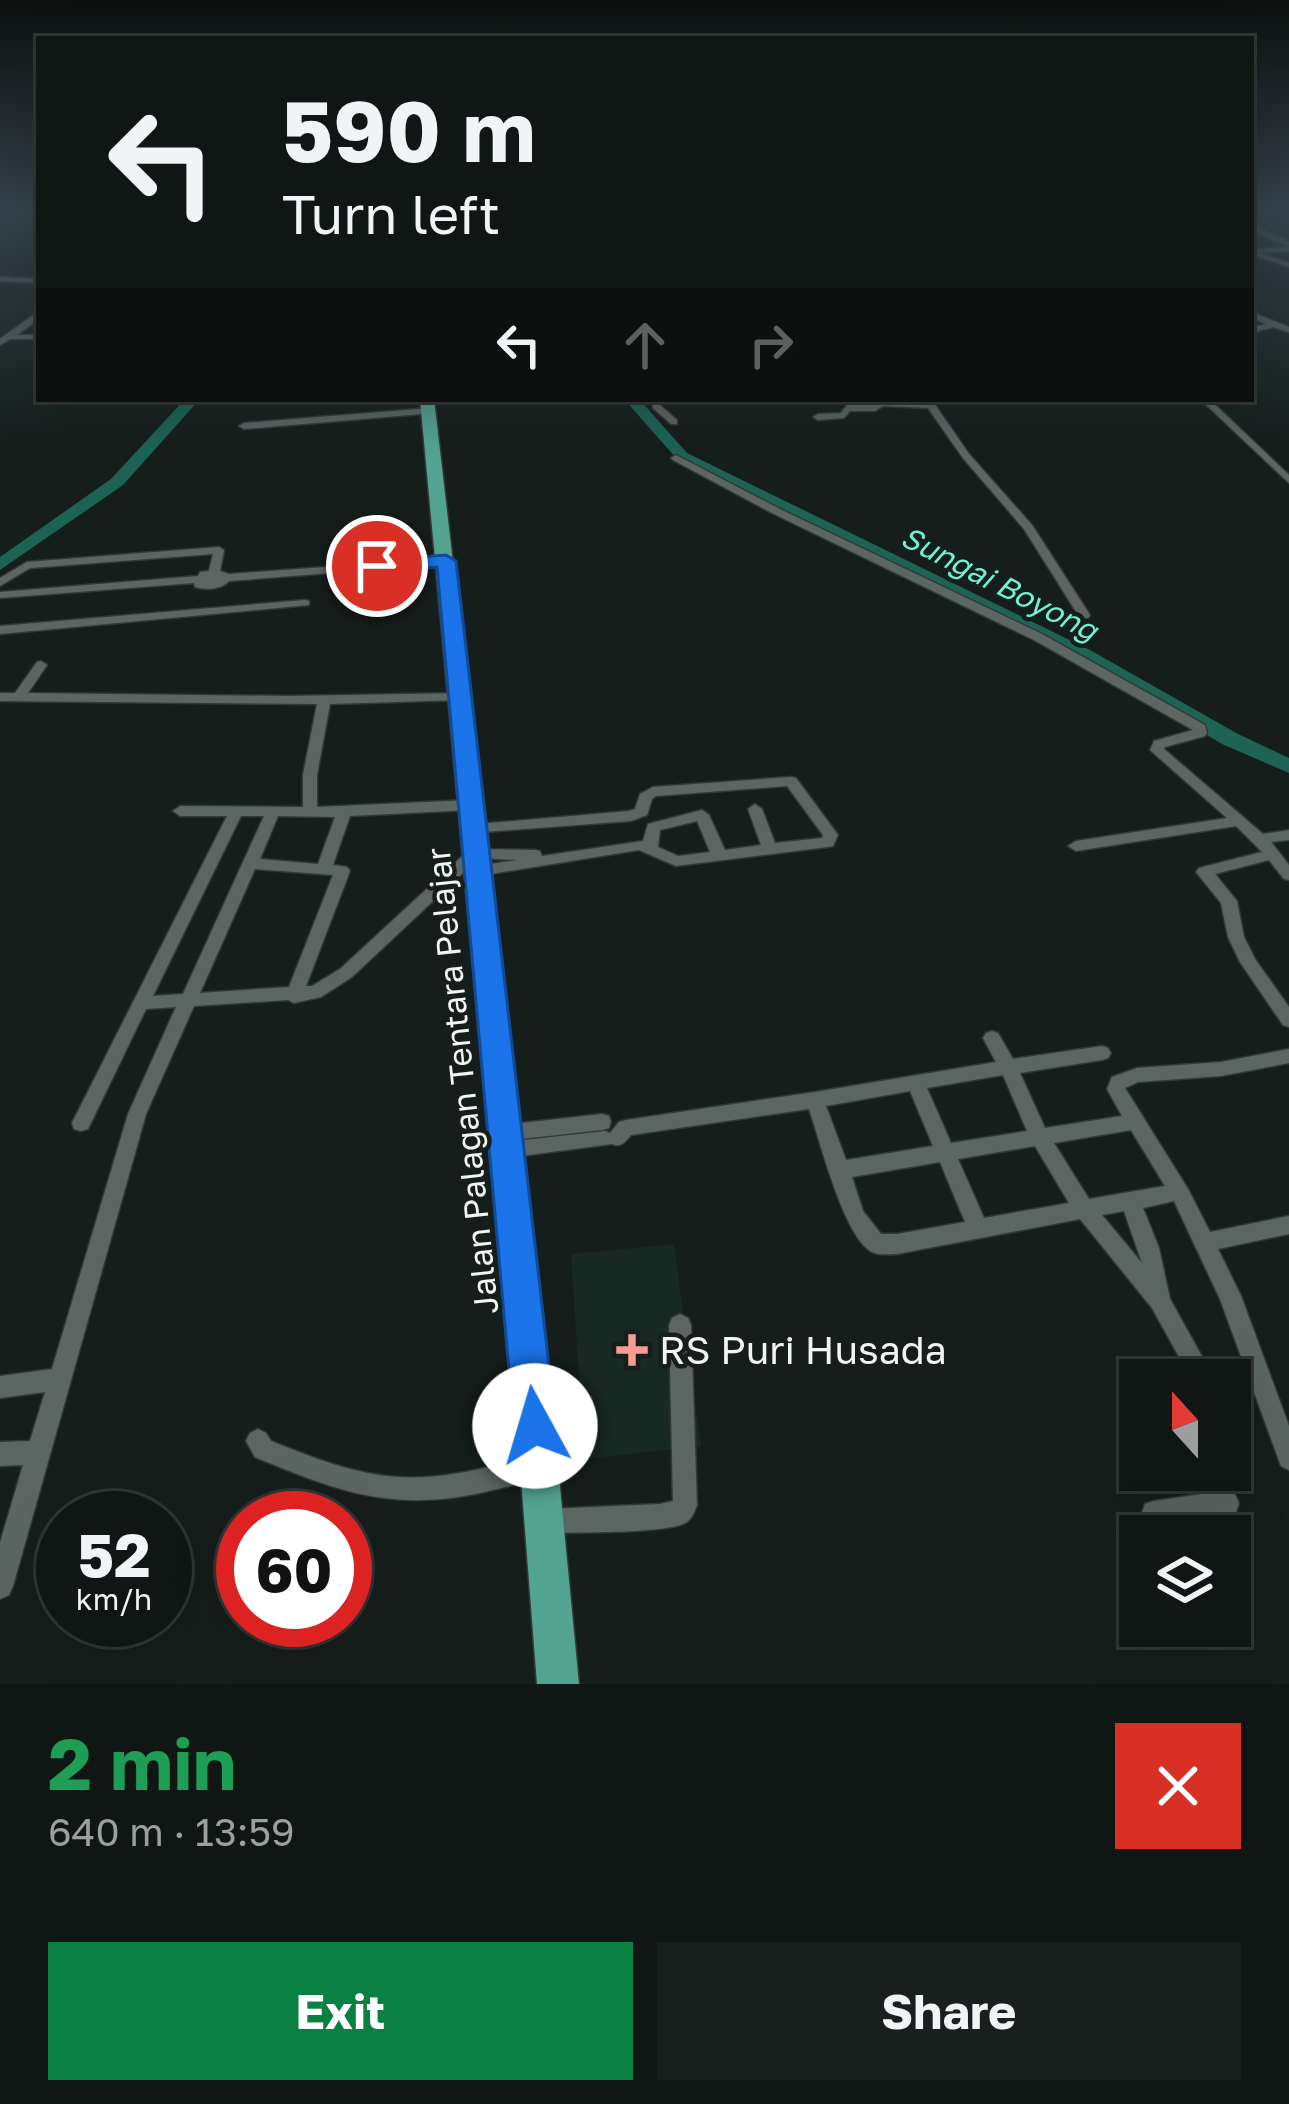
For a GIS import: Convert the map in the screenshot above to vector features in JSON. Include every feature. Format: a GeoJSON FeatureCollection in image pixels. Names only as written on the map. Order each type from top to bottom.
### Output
{"type":"FeatureCollection","features":[{"type":"Feature","properties":{"kind":"main road","name":"Jalan Palagan Tentara Pelajar"},"geometry":{"type":"LineString","coordinates":[[429,405],[558,1684]]}},
{"type":"Feature","properties":{"kind":"street"},"geometry":{"type":"LineString","coordinates":[[1254,315],[1289,330]]}},
{"type":"Feature","properties":{"kind":"street"},"geometry":{"type":"LineString","coordinates":[[8,337],[36,316]]}},
{"type":"Feature","properties":{"kind":"street"},"geometry":{"type":"LineString","coordinates":[[1254,331],[1273,324]]}},
{"type":"Feature","properties":{"kind":"street"},"geometry":{"type":"LineString","coordinates":[[656,402],[674,422]]}},
{"type":"Feature","properties":{"kind":"street"},"geometry":{"type":"LineString","coordinates":[[818,417],[844,415],[847,408],[874,408],[881,403],[929,402],[966,456],[1028,527],[1084,615]]}},
{"type":"Feature","properties":{"kind":"street"},"geometry":{"type":"LineString","coordinates":[[1207,402],[1289,480]]}},
{"type":"Feature","properties":{"kind":"street"},"geometry":{"type":"LineString","coordinates":[[244,426],[429,405]]}},
{"type":"Feature","properties":{"kind":"street"},"geometry":{"type":"LineString","coordinates":[[676,458],[1038,638],[1200,728],[1200,733],[1160,744],[1157,750],[1260,839],[1289,874]]}},
{"type":"Feature","properties":{"kind":"street"},"geometry":{"type":"LineString","coordinates":[[0,583],[26,565],[219,550],[205,611]]}},
{"type":"Feature","properties":{"kind":"street"},"geometry":{"type":"LineString","coordinates":[[0,595],[446,561]]}},
{"type":"Feature","properties":{"kind":"street"},"geometry":{"type":"LineString","coordinates":[[0,629],[305,603]]}},
{"type":"Feature","properties":{"kind":"street"},"geometry":{"type":"LineString","coordinates":[[19,697],[41,665]]}},
{"type":"Feature","properties":{"kind":"street"},"geometry":{"type":"LineString","coordinates":[[0,697],[324,700],[460,696]]}},
{"type":"Feature","properties":{"kind":"street"},"geometry":{"type":"LineString","coordinates":[[310,811],[310,775],[324,700]]}},
{"type":"Feature","properties":{"kind":"street"},"geometry":{"type":"LineString","coordinates":[[141,1003],[315,992],[346,973],[474,839],[631,816],[642,812],[647,794],[653,792],[791,782],[802,790],[831,839],[676,861],[650,847],[544,857],[474,839],[344,812],[179,811]]}},
{"type":"Feature","properties":{"kind":"street"},"geometry":{"type":"LineString","coordinates":[[755,809],[770,849]]}},
{"type":"Feature","properties":{"kind":"street"},"geometry":{"type":"LineString","coordinates":[[81,1123],[237,810]]}},
{"type":"Feature","properties":{"kind":"street"},"geometry":{"type":"LineString","coordinates":[[0,1586],[137,1114],[273,812]]}},
{"type":"Feature","properties":{"kind":"street"},"geometry":{"type":"LineString","coordinates":[[325,866],[344,812]]}},
{"type":"Feature","properties":{"kind":"street"},"geometry":{"type":"LineString","coordinates":[[650,847],[653,827],[702,815],[720,856]]}},
{"type":"Feature","properties":{"kind":"street"},"geometry":{"type":"LineString","coordinates":[[1076,846],[1239,821]]}},
{"type":"Feature","properties":{"kind":"street"},"geometry":{"type":"LineString","coordinates":[[1260,839],[1289,835]]}},
{"type":"Feature","properties":{"kind":"street"},"geometry":{"type":"LineString","coordinates":[[1272,854],[1204,872],[1228,901],[1248,962],[1289,1020]]}},
{"type":"Feature","properties":{"kind":"street"},"geometry":{"type":"LineString","coordinates":[[250,863],[325,866],[342,872],[344,878],[294,996]]}},
{"type":"Feature","properties":{"kind":"street"},"geometry":{"type":"LineString","coordinates":[[992,1038],[1039,1136],[1084,1209],[1160,1301],[1192,1359]]}},
{"type":"Feature","properties":{"kind":"street"},"geometry":{"type":"LineString","coordinates":[[505,1142],[815,1100],[1102,1053]]}},
{"type":"Feature","properties":{"kind":"street"},"geometry":{"type":"LineString","coordinates":[[1289,1056],[1221,1069],[1137,1075],[1118,1082],[1116,1089],[1230,1296],[1284,1431],[1289,1458]]}},
{"type":"Feature","properties":{"kind":"street"},"geometry":{"type":"LineString","coordinates":[[916,1083],[977,1226]]}},
{"type":"Feature","properties":{"kind":"street"},"geometry":{"type":"LineString","coordinates":[[815,1100],[854,1215],[876,1244],[1167,1195]]}},
{"type":"Feature","properties":{"kind":"street"},"geometry":{"type":"LineString","coordinates":[[839,1170],[1128,1123]]}},
{"type":"Feature","properties":{"kind":"street"},"geometry":{"type":"LineString","coordinates":[[1130,1201],[1157,1276],[1160,1301]]}},
{"type":"Feature","properties":{"kind":"street"},"geometry":{"type":"LineString","coordinates":[[1204,1244],[1289,1225]]}},
{"type":"Feature","properties":{"kind":"street"},"geometry":{"type":"LineString","coordinates":[[545,1521],[660,1516],[678,1513],[685,1505],[680,1325]]}},
{"type":"Feature","properties":{"kind":"street"},"geometry":{"type":"LineString","coordinates":[[0,1387],[58,1379]]}},
{"type":"Feature","properties":{"kind":"street"},"geometry":{"type":"LineString","coordinates":[[258,1441],[263,1449],[332,1478],[402,1493],[473,1485],[539,1466]]}},
{"type":"Feature","properties":{"kind":"street"},"geometry":{"type":"LineString","coordinates":[[0,1454],[36,1453]]}},
{"type":"Feature","properties":{"kind":"street"},"geometry":{"type":"LineString","coordinates":[[1154,1513],[1227,1503],[1221,1491]]}},
{"type":"Feature","properties":{"kind":"shaded area","name":"RS Puri Husada"},"geometry":{"type":"Polygon","coordinates":[[[674,1244],[701,1446],[584,1459],[571,1254],[674,1244]]]}},
{"type":"Feature","properties":{"kind":"waterway"},"geometry":{"type":"LineString","coordinates":[[0,565],[117,482],[190,402]]}},
{"type":"Feature","properties":{"kind":"waterway","name":"Sungai Boyong"},"geometry":{"type":"LineString","coordinates":[[634,402],[682,456],[1083,654],[1230,739],[1289,766]]}},
{"type":"Feature","properties":{"kind":"place","name":"RS Puri Husada"},"geometry":{"type":"Point","coordinates":[632,1350]}},
{"type":"Feature","properties":{"kind":"route"},"geometry":{"type":"LineString","coordinates":[[377,566],[446,561],[535,1426]]}}]}
